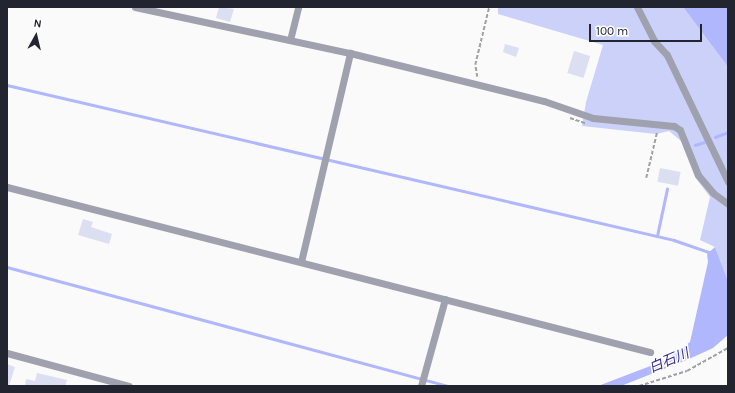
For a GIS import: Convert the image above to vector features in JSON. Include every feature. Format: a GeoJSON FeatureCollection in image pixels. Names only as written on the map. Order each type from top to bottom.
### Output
{"type":"FeatureCollection","features":[{"type":"Feature","properties":{"kind":"street"},"geometry":{"type":"LineString","coordinates":[[135,7],[350,53],[566,109],[593,118],[674,126],[680,130],[698,175],[713,194],[728,204]]}},
{"type":"Feature","properties":{"kind":"street"},"geometry":{"type":"LineString","coordinates":[[290,40],[298,7]]}},
{"type":"Feature","properties":{"kind":"street"},"geometry":{"type":"LineString","coordinates":[[637,7],[654,41],[667,55],[728,182]]}},
{"type":"Feature","properties":{"kind":"street"},"geometry":{"type":"LineString","coordinates":[[301,262],[350,53]]}},
{"type":"Feature","properties":{"kind":"street"},"geometry":{"type":"LineString","coordinates":[[7,186],[650,352]]}},
{"type":"Feature","properties":{"kind":"street"},"geometry":{"type":"LineString","coordinates":[[422,381],[445,299]]}},
{"type":"Feature","properties":{"kind":"street"},"geometry":{"type":"LineString","coordinates":[[7,353],[129,386]]}},
{"type":"Feature","properties":{"kind":"path"},"geometry":{"type":"LineString","coordinates":[[477,77],[475,65],[489,7]]}},
{"type":"Feature","properties":{"kind":"path"},"geometry":{"type":"LineString","coordinates":[[566,109],[569,118],[578,123],[594,124]]}},
{"type":"Feature","properties":{"kind":"path"},"geometry":{"type":"LineString","coordinates":[[646,178],[657,131],[649,130]]}},
{"type":"Feature","properties":{"kind":"path"},"geometry":{"type":"LineString","coordinates":[[638,386],[687,371],[728,348]]}},
{"type":"Feature","properties":{"kind":"shaded area"},"geometry":{"type":"Polygon","coordinates":[[[498,7],[683,7],[728,67],[728,281],[715,247],[700,240],[710,197],[695,177],[681,141],[669,131],[656,134],[582,126],[586,102],[603,45],[498,14],[498,7]]]}},
{"type":"Feature","properties":{"kind":"shaded area"},"geometry":{"type":"Polygon","coordinates":[[[683,7],[728,7],[728,67],[683,7]]]}},
{"type":"Feature","properties":{"kind":"shaded area"},"geometry":{"type":"Polygon","coordinates":[[[715,247],[728,281],[728,335],[713,348],[621,386],[598,386],[666,360],[690,342],[708,262],[707,254],[715,247]]]}},
{"type":"Feature","properties":{"kind":"building"},"geometry":{"type":"Polygon","coordinates":[[[219,7],[234,9],[230,22],[216,18],[219,7]]]}},
{"type":"Feature","properties":{"kind":"building"},"geometry":{"type":"Polygon","coordinates":[[[505,44],[519,48],[516,57],[503,52],[505,44]]]}},
{"type":"Feature","properties":{"kind":"building"},"geometry":{"type":"Polygon","coordinates":[[[574,51],[590,56],[584,78],[567,73],[574,51]]]}},
{"type":"Feature","properties":{"kind":"building"},"geometry":{"type":"Polygon","coordinates":[[[660,168],[681,172],[678,186],[657,182],[660,168]]]}},
{"type":"Feature","properties":{"kind":"building"},"geometry":{"type":"Polygon","coordinates":[[[83,219],[93,222],[91,227],[112,234],[109,244],[78,235],[83,219]]]}},
{"type":"Feature","properties":{"kind":"building"},"geometry":{"type":"Polygon","coordinates":[[[7,364],[15,367],[9,386],[7,386],[7,364]]]}},
{"type":"Feature","properties":{"kind":"building"},"geometry":{"type":"Polygon","coordinates":[[[37,373],[67,380],[65,386],[25,386],[26,379],[35,381],[37,373]]]}},
{"type":"Feature","properties":{"kind":"waterway"},"geometry":{"type":"LineString","coordinates":[[7,85],[674,240],[711,253]]}},
{"type":"Feature","properties":{"kind":"waterway"},"geometry":{"type":"LineString","coordinates":[[715,137],[728,132]]}},
{"type":"Feature","properties":{"kind":"waterway"},"geometry":{"type":"LineString","coordinates":[[695,145],[704,142]]}},
{"type":"Feature","properties":{"kind":"waterway"},"geometry":{"type":"LineString","coordinates":[[657,236],[667,189]]}},
{"type":"Feature","properties":{"kind":"waterway"},"geometry":{"type":"LineString","coordinates":[[7,267],[447,386]]}},
{"type":"Feature","properties":{"kind":"water label","name":"白石川"},"geometry":{"type":"Point","coordinates":[669,361]}}]}
